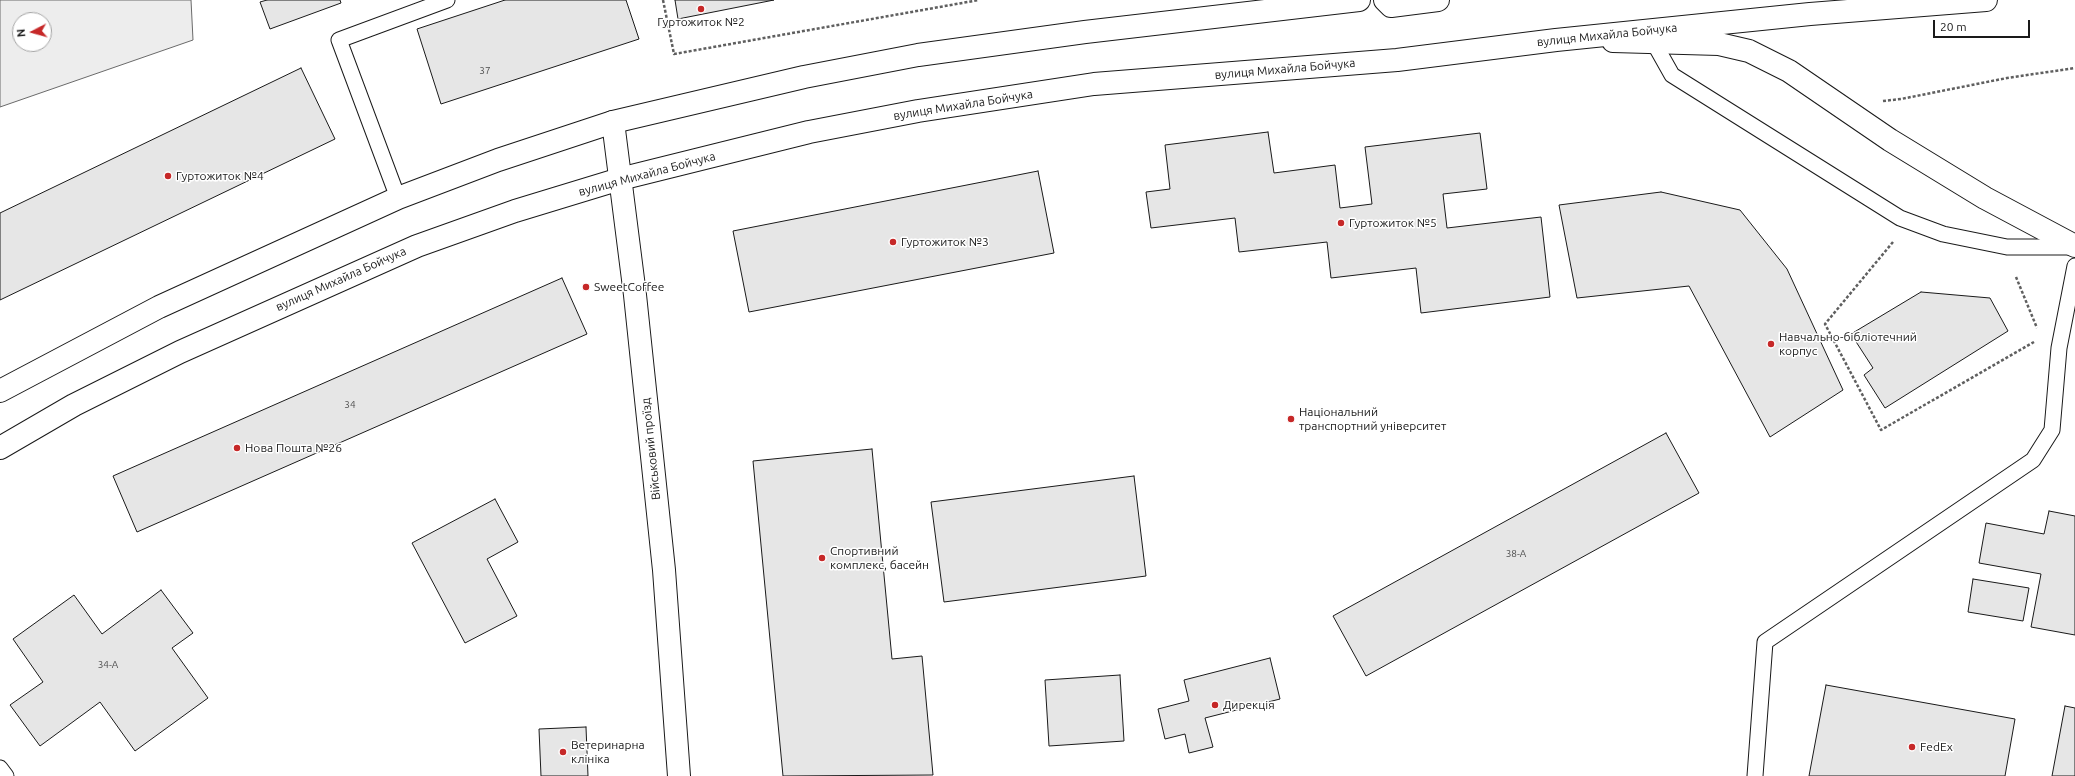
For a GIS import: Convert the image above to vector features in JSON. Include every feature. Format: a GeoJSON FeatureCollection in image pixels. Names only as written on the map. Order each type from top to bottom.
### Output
{"type":"FeatureCollection","features":[{"type":"Feature","properties":{"kind":"main road"},"geometry":{"type":"LineString","coordinates":[[0,391],[54,361],[159,308],[398,198],[498,160],[612,122],[804,77],[918,55],[1085,32],[1359,0]]}},
{"type":"Feature","properties":{"kind":"main road"},"geometry":{"type":"LineString","coordinates":[[1385,0],[1391,6],[1438,0]]}},
{"type":"Feature","properties":{"kind":"main road","name":"вулиця Михайла Бойчука"},"geometry":{"type":"LineString","coordinates":[[0,448],[74,405],[180,352],[396,255],[515,211],[620,179],[809,132],[918,111],[1094,84],[1397,60],[1556,40],[1810,14],[1986,0]]}},
{"type":"Feature","properties":{"kind":"main road"},"geometry":{"type":"LineString","coordinates":[[1556,40],[1719,44],[1749,51],[1789,71],[1890,140],[1985,198],[2075,246]]}},
{"type":"Feature","properties":{"kind":"main road","name":"Військовий проїзд"},"geometry":{"type":"LineString","coordinates":[[612,122],[635,303],[664,570],[679,776]]}},
{"type":"Feature","properties":{"kind":"lane"},"geometry":{"type":"LineString","coordinates":[[398,198],[339,40],[447,0]]}},
{"type":"Feature","properties":{"kind":"lane"},"geometry":{"type":"LineString","coordinates":[[1654,42],[1672,75],[1900,218],[1943,234],[2007,247],[2075,246]]}},
{"type":"Feature","properties":{"kind":"lane"},"geometry":{"type":"LineString","coordinates":[[1755,776],[1765,642],[2033,460],[2052,430],[2059,348],[2075,266]]}},
{"type":"Feature","properties":{"kind":"lane"},"geometry":{"type":"LineString","coordinates":[[0,768],[6,776]]}},
{"type":"Feature","properties":{"kind":"path"},"geometry":{"type":"LineString","coordinates":[[663,0],[674,54],[979,0]]}},
{"type":"Feature","properties":{"kind":"path"},"geometry":{"type":"LineString","coordinates":[[1839,106],[1901,99],[2007,78],[2075,68]]}},
{"type":"Feature","properties":{"kind":"path"},"geometry":{"type":"LineString","coordinates":[[1894,242],[1825,324],[1881,430],[2041,339]]}},
{"type":"Feature","properties":{"kind":"path"},"geometry":{"type":"LineString","coordinates":[[2016,277],[2038,332]]}},
{"type":"Feature","properties":{"kind":"shaded area"},"geometry":{"type":"Polygon","coordinates":[[[0,0],[191,0],[193,40],[0,107],[0,0]]]}},
{"type":"Feature","properties":{"kind":"building"},"geometry":{"type":"Polygon","coordinates":[[[267,0],[340,0],[341,3],[270,29],[260,2],[267,0]]]}},
{"type":"Feature","properties":{"kind":"building"},"geometry":{"type":"Polygon","coordinates":[[[505,0],[626,0],[639,39],[441,104],[417,29],[505,0]]]}},
{"type":"Feature","properties":{"kind":"building","name":"Гуртожиток №2"},"geometry":{"type":"Polygon","coordinates":[[[675,0],[774,0],[678,19],[675,0]]]}},
{"type":"Feature","properties":{"kind":"building","name":"Гуртожиток №4"},"geometry":{"type":"Polygon","coordinates":[[[301,68],[335,139],[0,300],[0,213],[301,68]]]}},
{"type":"Feature","properties":{"kind":"building","name":"Гуртожиток №5"},"geometry":{"type":"Polygon","coordinates":[[[1268,132],[1274,173],[1335,165],[1340,208],[1372,204],[1365,147],[1480,133],[1487,189],[1443,194],[1447,228],[1541,217],[1550,297],[1421,313],[1416,268],[1331,278],[1327,242],[1239,252],[1235,218],[1151,228],[1146,192],[1170,189],[1165,145],[1268,132]]]}},
{"type":"Feature","properties":{"kind":"building","name":"Гуртожиток №3"},"geometry":{"type":"Polygon","coordinates":[[[1038,171],[1054,253],[749,312],[733,231],[1038,171]]]}},
{"type":"Feature","properties":{"kind":"building","name":"Навчально-бібліотечний корпус"},"geometry":{"type":"Polygon","coordinates":[[[1661,192],[1740,210],[1787,269],[1843,390],[1770,437],[1689,286],[1577,298],[1559,205],[1661,192]]]}},
{"type":"Feature","properties":{"kind":"building"},"geometry":{"type":"Polygon","coordinates":[[[562,278],[587,334],[137,532],[113,476],[562,278]]]}},
{"type":"Feature","properties":{"kind":"building"},"geometry":{"type":"Polygon","coordinates":[[[1921,292],[1990,298],[2008,331],[1885,408],[1864,375],[1873,368],[1851,334],[1921,292]]]}},
{"type":"Feature","properties":{"kind":"building"},"geometry":{"type":"Polygon","coordinates":[[[1666,433],[1699,493],[1366,676],[1333,616],[1666,433]]]}},
{"type":"Feature","properties":{"kind":"building","name":"Спортивний комплекс, басейн"},"geometry":{"type":"Polygon","coordinates":[[[872,449],[892,659],[922,656],[933,775],[783,776],[753,461],[872,449]]]}},
{"type":"Feature","properties":{"kind":"building"},"geometry":{"type":"Polygon","coordinates":[[[1134,476],[1146,576],[944,602],[931,502],[1134,476]]]}},
{"type":"Feature","properties":{"kind":"building"},"geometry":{"type":"Polygon","coordinates":[[[495,499],[518,542],[487,559],[517,616],[465,643],[412,543],[495,499]]]}},
{"type":"Feature","properties":{"kind":"building"},"geometry":{"type":"Polygon","coordinates":[[[2049,511],[2075,516],[2075,635],[2031,627],[2041,574],[1979,563],[1986,523],[2044,534],[2049,511]]]}},
{"type":"Feature","properties":{"kind":"building"},"geometry":{"type":"Polygon","coordinates":[[[1973,579],[2029,588],[2023,621],[1968,612],[1973,579]]]}},
{"type":"Feature","properties":{"kind":"building"},"geometry":{"type":"Polygon","coordinates":[[[161,590],[193,633],[172,648],[208,698],[135,751],[100,702],[40,746],[10,705],[43,682],[13,639],[74,595],[102,634],[161,590]]]}},
{"type":"Feature","properties":{"kind":"building","name":"Дирекція"},"geometry":{"type":"Polygon","coordinates":[[[1270,658],[1280,699],[1205,718],[1213,747],[1189,753],[1185,734],[1165,739],[1158,709],[1189,701],[1184,680],[1270,658]]]}},
{"type":"Feature","properties":{"kind":"building"},"geometry":{"type":"Polygon","coordinates":[[[1120,675],[1124,741],[1049,746],[1045,680],[1120,675]]]}},
{"type":"Feature","properties":{"kind":"building","name":"FedEx"},"geometry":{"type":"Polygon","coordinates":[[[1826,685],[2015,719],[2005,776],[1809,776],[1826,685]]]}},
{"type":"Feature","properties":{"kind":"building"},"geometry":{"type":"Polygon","coordinates":[[[2065,706],[2075,708],[2075,776],[2052,776],[2065,706]]]}},
{"type":"Feature","properties":{"kind":"building","name":"Ветеринарна клініка"},"geometry":{"type":"Polygon","coordinates":[[[586,727],[588,776],[541,776],[539,729],[586,727]]]}},
{"type":"Feature","properties":{"kind":"place","name":"Гуртожиток №2"},"geometry":{"type":"Point","coordinates":[701,9]}},
{"type":"Feature","properties":{"kind":"place","name":"Гуртожиток №4"},"geometry":{"type":"Point","coordinates":[168,176]}},
{"type":"Feature","properties":{"kind":"place","name":"Гуртожиток №5"},"geometry":{"type":"Point","coordinates":[1341,223]}},
{"type":"Feature","properties":{"kind":"place","name":"Гуртожиток №3"},"geometry":{"type":"Point","coordinates":[893,242]}},
{"type":"Feature","properties":{"kind":"place","name":"SweetCoffee"},"geometry":{"type":"Point","coordinates":[586,287]}},
{"type":"Feature","properties":{"kind":"place","name":"Навчально-бібліотечний корпус"},"geometry":{"type":"Point","coordinates":[1771,344]}},
{"type":"Feature","properties":{"kind":"place","name":"Національний транспортний університет"},"geometry":{"type":"Point","coordinates":[1291,419]}},
{"type":"Feature","properties":{"kind":"place","name":"Нова Пошта №26"},"geometry":{"type":"Point","coordinates":[237,448]}},
{"type":"Feature","properties":{"kind":"place","name":"Спортивний комплекс, басейн"},"geometry":{"type":"Point","coordinates":[822,558]}},
{"type":"Feature","properties":{"kind":"place","name":"Дирекція"},"geometry":{"type":"Point","coordinates":[1215,705]}},
{"type":"Feature","properties":{"kind":"place","name":"FedEx"},"geometry":{"type":"Point","coordinates":[1912,747]}},
{"type":"Feature","properties":{"kind":"place","name":"Ветеринарна клініка"},"geometry":{"type":"Point","coordinates":[563,752]}}]}
